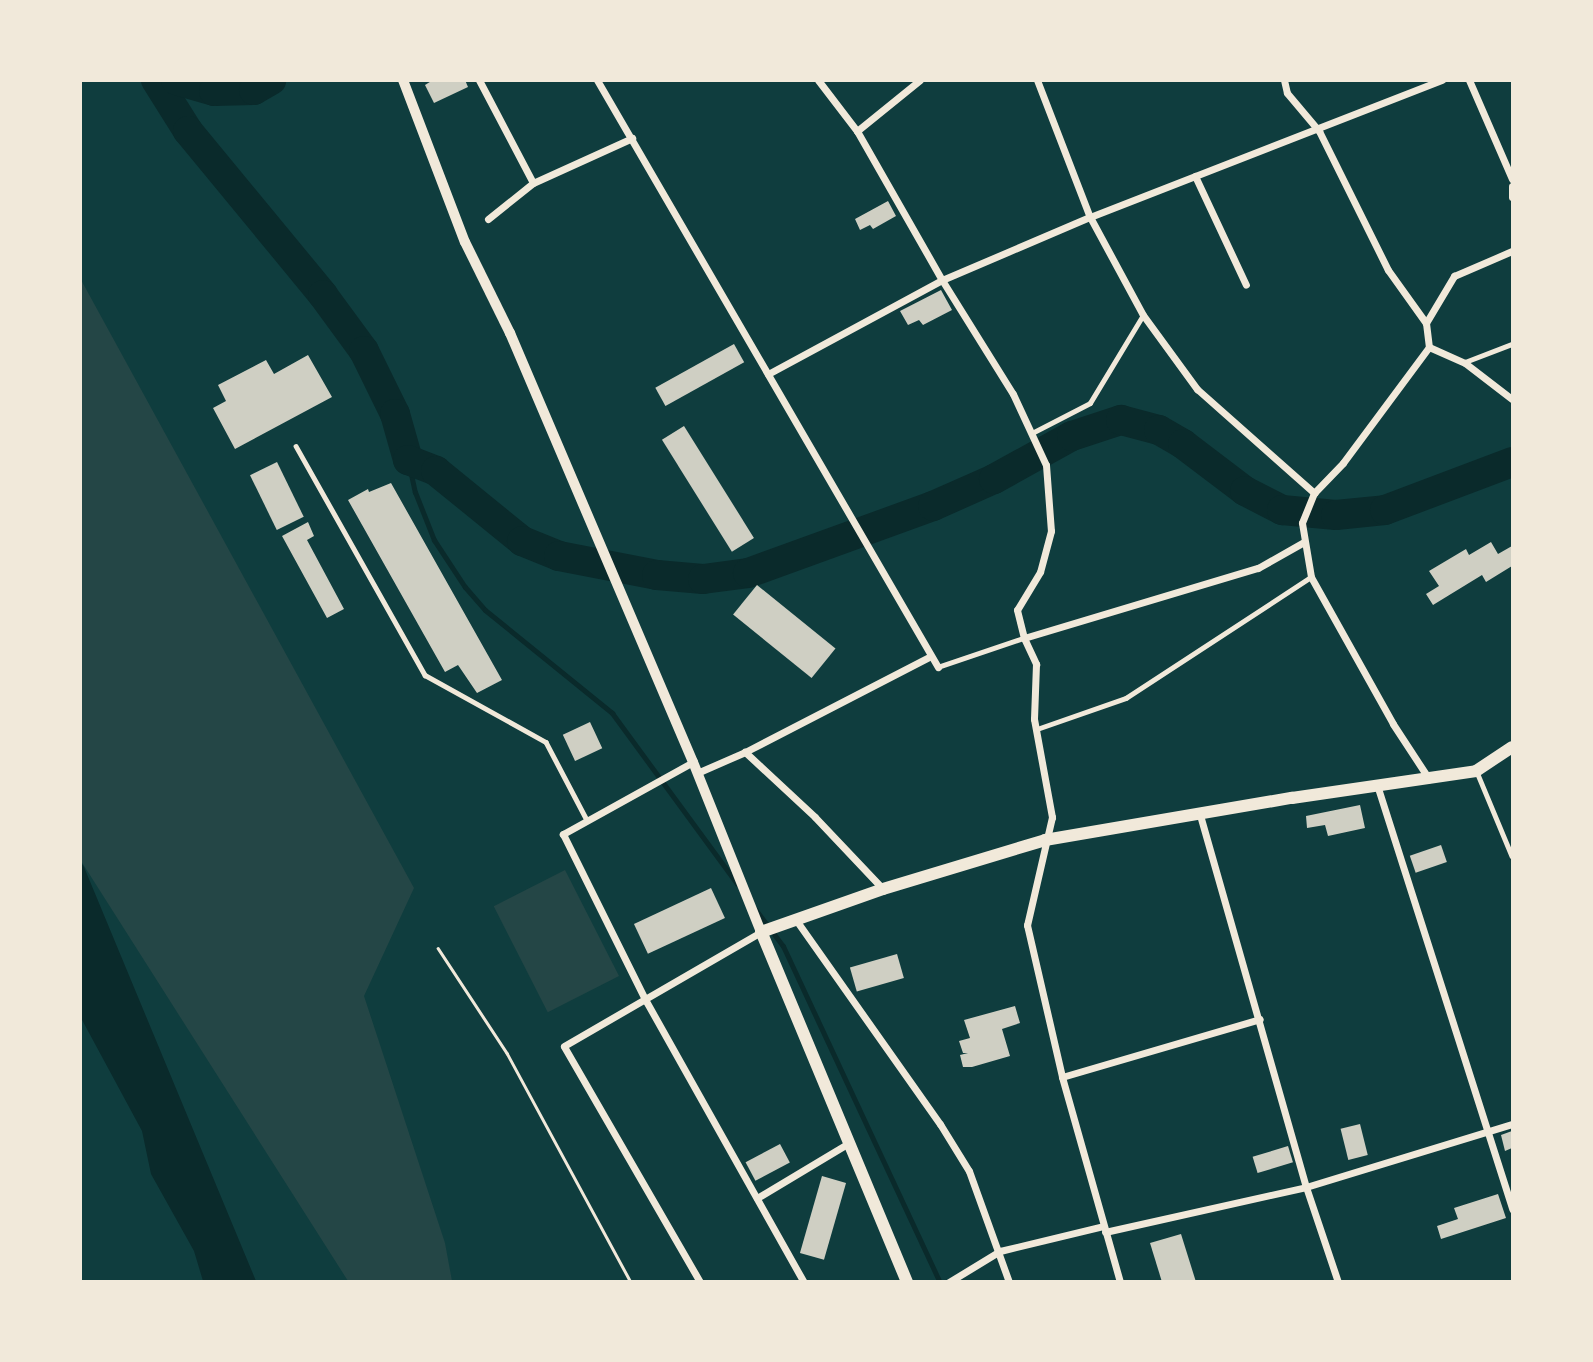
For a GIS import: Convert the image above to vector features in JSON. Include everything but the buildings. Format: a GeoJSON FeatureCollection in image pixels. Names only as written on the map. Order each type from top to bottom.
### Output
{"type":"FeatureCollection","features":[{"type":"Feature","properties":{"kind":"main road"},"geometry":{"type":"LineString","coordinates":[[906,1282],[761,932],[883,889],[1045,840],[1200,816],[1292,798],[1378,788],[1476,771],[1513,747]]}},
{"type":"Feature","properties":{"kind":"street"},"geometry":{"type":"LineString","coordinates":[[403,80],[465,242],[510,333],[695,768],[761,932],[646,1001],[564,1046],[700,1282]]}},
{"type":"Feature","properties":{"kind":"street"},"geometry":{"type":"LineString","coordinates":[[479,80],[533,183]]}},
{"type":"Feature","properties":{"kind":"street"},"geometry":{"type":"LineString","coordinates":[[597,80],[938,667]]}},
{"type":"Feature","properties":{"kind":"street"},"geometry":{"type":"LineString","coordinates":[[818,80],[858,131],[942,280],[1013,394],[1046,465],[1051,531],[1040,572],[1017,610],[1024,638],[1036,664],[1036,729],[1052,817],[1027,925],[1062,1077],[1120,1282]]}},
{"type":"Feature","properties":{"kind":"street"},"geometry":{"type":"LineString","coordinates":[[858,131],[920,80]]}},
{"type":"Feature","properties":{"kind":"street"},"geometry":{"type":"LineString","coordinates":[[1037,80],[1090,217],[1143,315],[1196,389],[1314,493]]}},
{"type":"Feature","properties":{"kind":"street"},"geometry":{"type":"LineString","coordinates":[[1284,80],[1287,93],[1319,131],[1388,270],[1426,323],[1429,346],[1343,463],[1314,493],[1301,523],[1311,577],[1393,724],[1429,780]]}},
{"type":"Feature","properties":{"kind":"street"},"geometry":{"type":"LineString","coordinates":[[768,374],[942,280],[1090,217],[1319,131],[1442,80]]}},
{"type":"Feature","properties":{"kind":"street"},"geometry":{"type":"LineString","coordinates":[[1469,80],[1513,179]]}},
{"type":"Feature","properties":{"kind":"street"},"geometry":{"type":"LineString","coordinates":[[488,219],[533,183],[632,138]]}},
{"type":"Feature","properties":{"kind":"street"},"geometry":{"type":"LineString","coordinates":[[1195,176],[1246,285]]}},
{"type":"Feature","properties":{"kind":"street"},"geometry":{"type":"LineString","coordinates":[[1513,186],[1513,197]]}},
{"type":"Feature","properties":{"kind":"street"},"geometry":{"type":"LineString","coordinates":[[1426,323],[1454,276],[1513,251]]}},
{"type":"Feature","properties":{"kind":"street"},"geometry":{"type":"LineString","coordinates":[[1429,346],[1465,363],[1513,398]]}},
{"type":"Feature","properties":{"kind":"street"},"geometry":{"type":"LineString","coordinates":[[1024,638],[1258,568],[1304,542]]}},
{"type":"Feature","properties":{"kind":"street"},"geometry":{"type":"LineString","coordinates":[[804,1282],[646,1001],[563,834],[695,768],[745,752],[931,656]]}},
{"type":"Feature","properties":{"kind":"street"},"geometry":{"type":"LineString","coordinates":[[745,752],[815,817],[883,889]]}},
{"type":"Feature","properties":{"kind":"street"},"geometry":{"type":"LineString","coordinates":[[1378,788],[1486,1133],[1513,1209]]}},
{"type":"Feature","properties":{"kind":"street"},"geometry":{"type":"LineString","coordinates":[[1200,816],[1306,1187],[1338,1282]]}},
{"type":"Feature","properties":{"kind":"street"},"geometry":{"type":"LineString","coordinates":[[796,920],[962,1159],[1000,1251],[1009,1282]]}},
{"type":"Feature","properties":{"kind":"street"},"geometry":{"type":"LineString","coordinates":[[1062,1077],[1260,1019]]}},
{"type":"Feature","properties":{"kind":"street"},"geometry":{"type":"LineString","coordinates":[[949,1282],[1000,1251],[1306,1187],[1513,1124]]}},
{"type":"Feature","properties":{"kind":"street"},"geometry":{"type":"LineString","coordinates":[[757,1198],[849,1143]]}},
{"type":"Feature","properties":{"kind":"lane"},"geometry":{"type":"LineString","coordinates":[[1031,433],[1090,403],[1143,315]]}},
{"type":"Feature","properties":{"kind":"lane"},"geometry":{"type":"LineString","coordinates":[[1465,363],[1513,344]]}},
{"type":"Feature","properties":{"kind":"lane"},"geometry":{"type":"LineString","coordinates":[[296,446],[425,675],[546,742],[587,820]]}},
{"type":"Feature","properties":{"kind":"lane"},"geometry":{"type":"LineString","coordinates":[[1036,729],[1126,698],[1311,577]]}},
{"type":"Feature","properties":{"kind":"lane"},"geometry":{"type":"LineString","coordinates":[[938,667],[1024,638]]}},
{"type":"Feature","properties":{"kind":"lane"},"geometry":{"type":"LineString","coordinates":[[1476,771],[1513,856]]}},
{"type":"Feature","properties":{"kind":"path"},"geometry":{"type":"LineString","coordinates":[[438,948],[507,1054],[631,1282]]}},
{"type":"Feature","properties":{"kind":"shaded area"},"geometry":{"type":"Polygon","coordinates":[[[80,278],[414,888],[364,996],[445,1243],[452,1281],[348,1281],[81,861],[80,278]]]}},
{"type":"Feature","properties":{"kind":"shaded area"},"geometry":{"type":"Polygon","coordinates":[[[80,861],[256,1281],[203,1281],[194,1251],[151,1174],[142,1131],[81,1018],[80,861]]]}},
{"type":"Feature","properties":{"kind":"shaded area"},"geometry":{"type":"Polygon","coordinates":[[[565,870],[619,976],[548,1012],[494,906],[565,870]]]}},
{"type":"Feature","properties":{"kind":"waterway"},"geometry":{"type":"LineString","coordinates":[[156,80],[188,131],[323,295],[364,351],[395,414],[408,460],[436,471],[522,541],[559,556],[657,575],[703,579],[748,573],[933,506],[994,479],[1072,436],[1121,420],[1159,430],[1183,444],[1245,491],[1282,510],[1336,515],[1385,510],[1512,462]]}},
{"type":"Feature","properties":{"kind":"waterway"},"geometry":{"type":"LineString","coordinates":[[176,80],[214,91],[254,90],[271,80]]}},
{"type":"Feature","properties":{"kind":"waterway"},"geometry":{"type":"LineString","coordinates":[[408,460],[415,492],[434,540],[465,587],[485,610],[612,713],[737,884]]}},
{"type":"Feature","properties":{"kind":"waterway"},"geometry":{"type":"LineString","coordinates":[[755,909],[783,946],[940,1282]]}}]}
